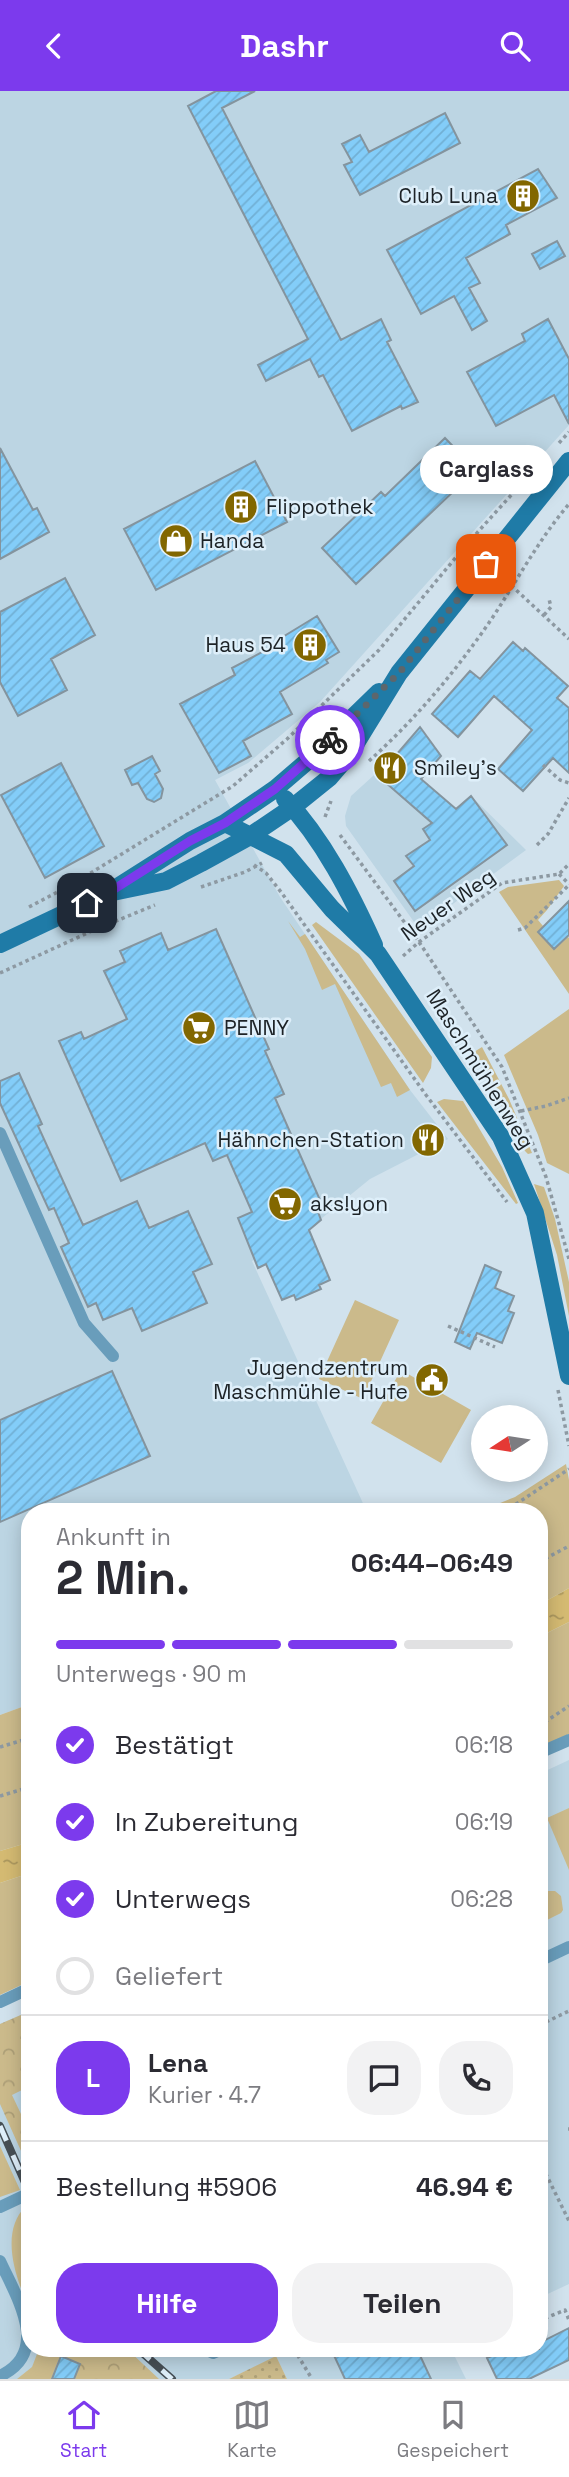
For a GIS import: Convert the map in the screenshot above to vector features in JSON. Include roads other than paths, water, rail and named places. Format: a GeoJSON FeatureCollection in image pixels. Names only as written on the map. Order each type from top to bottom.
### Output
{"type":"FeatureCollection","features":[{"type":"Feature","properties":{"kind":"main road"},"geometry":{"type":"LineString","coordinates":[[108,893],[166,881],[250,836],[329,778],[348,756],[399,673],[569,461]]}},
{"type":"Feature","properties":{"kind":"main road"},"geometry":{"type":"LineString","coordinates":[[0,944],[108,893],[190,841],[225,823],[275,789],[310,759],[399,673]]}},
{"type":"Feature","properties":{"kind":"main road","name":"Maschmühlenweg"},"geometry":{"type":"LineString","coordinates":[[275,789],[293,807],[321,847],[357,907],[383,962],[494,1127],[518,1172],[535,1213],[542,1240],[562,1378]]}},
{"type":"Feature","properties":{"kind":"main road","name":"Maschmühlenweg"},"geometry":{"type":"LineString","coordinates":[[225,823],[286,854],[332,909],[383,962]]}},
{"type":"Feature","properties":{"kind":"lane"},"geometry":{"type":"LineString","coordinates":[[0,1133],[84,1323],[113,1356]]}},
{"type":"Feature","properties":{"kind":"lane"},"geometry":{"type":"LineString","coordinates":[[548,1749],[569,1740]]}},
{"type":"Feature","properties":{"kind":"lane"},"geometry":{"type":"LineString","coordinates":[[548,1957],[569,1947]]}},
{"type":"Feature","properties":{"kind":"lane"},"geometry":{"type":"LineString","coordinates":[[0,2002],[21,1992]]}},
{"type":"Feature","properties":{"kind":"lane"},"geometry":{"type":"LineString","coordinates":[[0,2207],[21,2197]]}},
{"type":"Feature","properties":{"kind":"lane"},"geometry":{"type":"LineString","coordinates":[[0,2261],[21,2310]]}},
{"type":"Feature","properties":{"kind":"lane"},"geometry":{"type":"LineString","coordinates":[[0,2376],[21,2357]]}},
{"type":"Feature","properties":{"kind":"water"},"geometry":{"type":"Polygon","coordinates":[[[569,1588],[569,1622],[548,1632],[548,1600],[569,1588]]]}},
{"type":"Feature","properties":{"kind":"water"},"geometry":{"type":"Polygon","coordinates":[[[21,1845],[21,1876],[0,1883],[0,1851],[21,1845]]]}},
{"type":"Feature","properties":{"kind":"railway"},"geometry":{"type":"LineString","coordinates":[[0,2126],[21,2174]]}},
{"type":"Feature","properties":{"kind":"railway"},"geometry":{"type":"LineString","coordinates":[[147,2357],[172,2379]]}},
{"type":"Feature","properties":{"kind":"place","name":"Club Luna"},"geometry":{"type":"Point","coordinates":[523,196]}},
{"type":"Feature","properties":{"kind":"place","name":"Flippothek"},"geometry":{"type":"Point","coordinates":[241,507]}},
{"type":"Feature","properties":{"kind":"place","name":"Handa"},"geometry":{"type":"Point","coordinates":[176,541]}},
{"type":"Feature","properties":{"kind":"place","name":"Carglass"},"geometry":{"type":"Point","coordinates":[486,564]}},
{"type":"Feature","properties":{"kind":"place","name":"Haus 54"},"geometry":{"type":"Point","coordinates":[310,645]}},
{"type":"Feature","properties":{"kind":"place","name":"Smiley's"},"geometry":{"type":"Point","coordinates":[390,768]}},
{"type":"Feature","properties":{"kind":"place","name":"PENNY"},"geometry":{"type":"Point","coordinates":[199,1028]}},
{"type":"Feature","properties":{"kind":"place","name":"Hähnchen-Station"},"geometry":{"type":"Point","coordinates":[428,1140]}},
{"type":"Feature","properties":{"kind":"place","name":"aks!yon"},"geometry":{"type":"Point","coordinates":[285,1204]}},
{"type":"Feature","properties":{"kind":"place","name":"Jugendzentrum Maschmühle - Hufe"},"geometry":{"type":"Point","coordinates":[432,1380]}}]}
